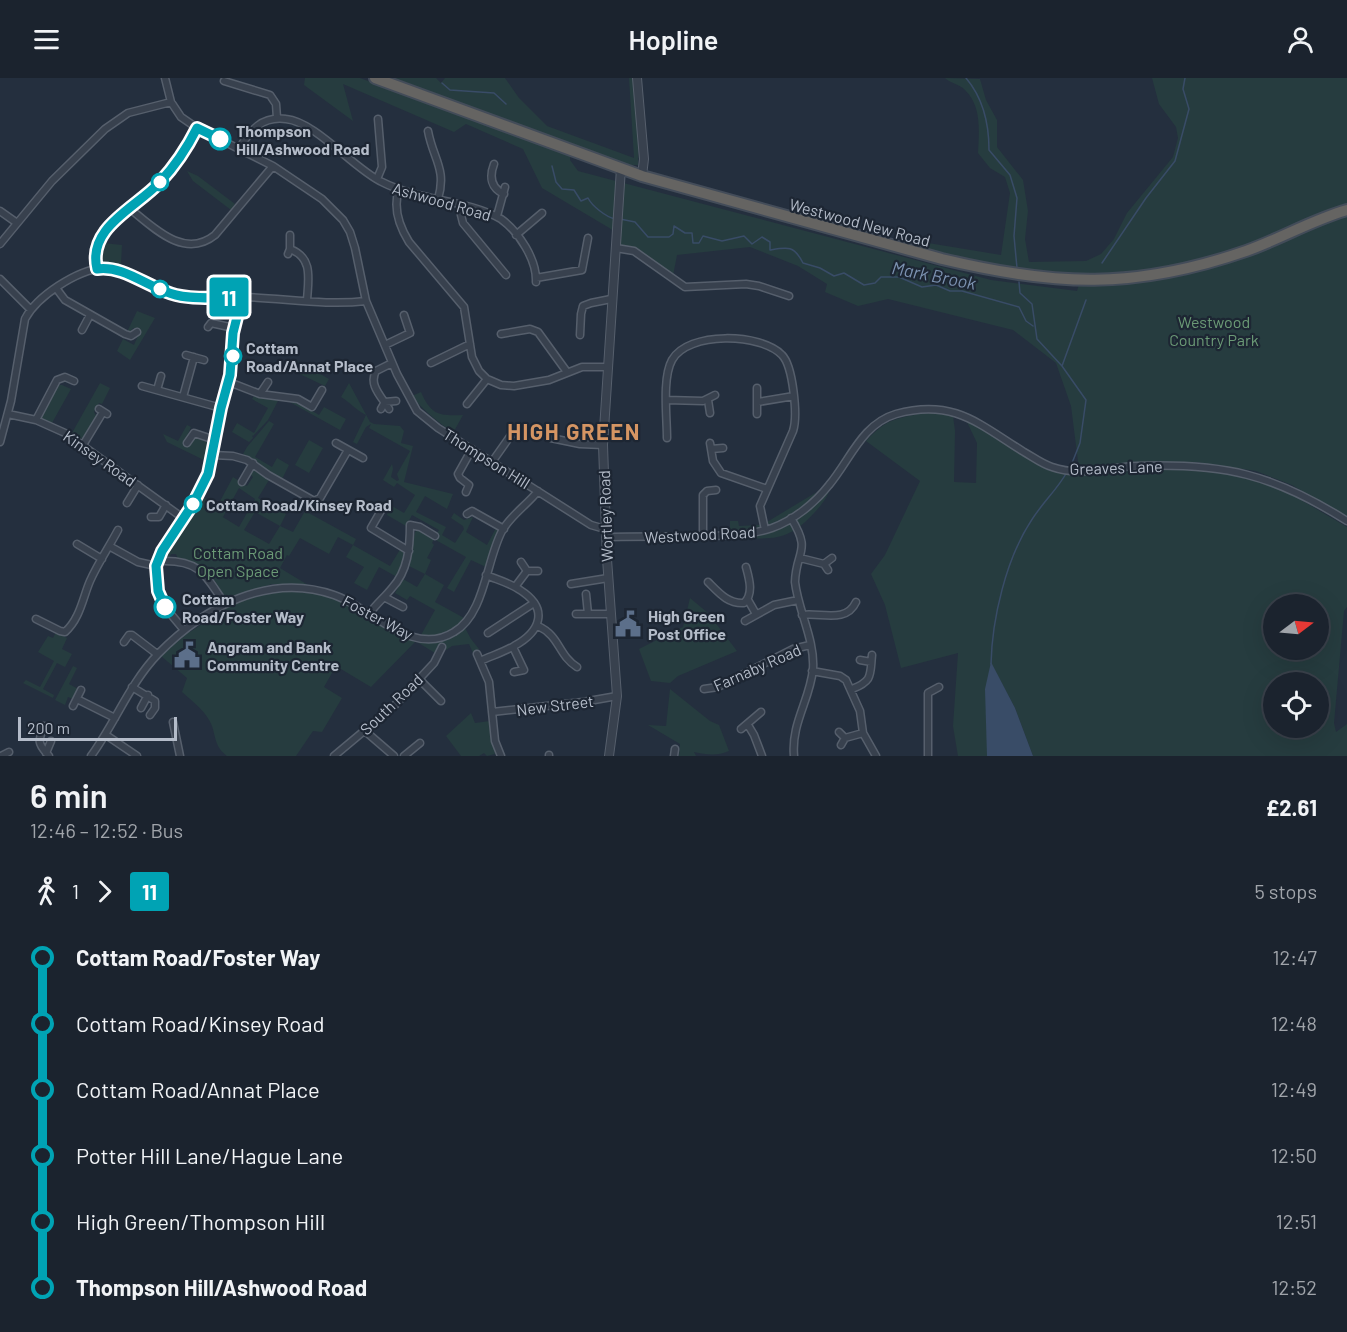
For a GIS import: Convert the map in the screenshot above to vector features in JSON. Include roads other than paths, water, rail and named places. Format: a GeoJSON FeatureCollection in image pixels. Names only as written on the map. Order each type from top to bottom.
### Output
{"type":"FeatureCollection","features":[{"type":"Feature","properties":{"kind":"highway","name":"Westwood New Road"},"geometry":{"type":"LineString","coordinates":[[375,78],[642,176],[990,271],[1063,280],[1112,280],[1171,272],[1248,250],[1319,219],[1347,210]]}},
{"type":"Feature","properties":{"kind":"street","name":"Thompson Hill"},"geometry":{"type":"LineString","coordinates":[[165,78],[171,102],[181,117],[197,128],[273,166],[322,199],[347,225],[355,248],[366,301],[407,397],[417,411],[438,428],[605,533]]}},
{"type":"Feature","properties":{"kind":"street"},"geometry":{"type":"LineString","coordinates":[[637,78],[644,159],[642,176]]}},
{"type":"Feature","properties":{"kind":"street"},"geometry":{"type":"LineString","coordinates":[[222,82],[270,95],[276,104],[277,118],[255,126],[239,149]]}},
{"type":"Feature","properties":{"kind":"street"},"geometry":{"type":"LineString","coordinates":[[0,244],[67,164],[105,129],[128,113],[171,102]]}},
{"type":"Feature","properties":{"kind":"street","name":"Ashwood Road"},"geometry":{"type":"LineString","coordinates":[[277,118],[291,120],[304,126],[376,179],[399,189],[497,216],[505,221],[533,262],[536,280],[582,270],[584,249],[588,238]]}},
{"type":"Feature","properties":{"kind":"street"},"geometry":{"type":"LineString","coordinates":[[376,179],[382,167],[378,119]]}},
{"type":"Feature","properties":{"kind":"street"},"geometry":{"type":"LineString","coordinates":[[97,269],[95,255],[99,241],[108,226],[162,180],[188,146],[197,128]]}},
{"type":"Feature","properties":{"kind":"street"},"geometry":{"type":"LineString","coordinates":[[431,135],[441,173],[438,199]]}},
{"type":"Feature","properties":{"kind":"street"},"geometry":{"type":"LineString","coordinates":[[494,164],[491,173],[494,186],[505,191],[497,216]]}},
{"type":"Feature","properties":{"kind":"street"},"geometry":{"type":"LineString","coordinates":[[129,208],[172,241],[182,244],[204,242],[215,235],[273,166]]}},
{"type":"Feature","properties":{"kind":"street","name":"Wortley Road"},"geometry":{"type":"LineString","coordinates":[[609,756],[617,696],[605,533],[603,445],[621,168]]}},
{"type":"Feature","properties":{"kind":"street"},"geometry":{"type":"LineString","coordinates":[[399,189],[396,208],[404,232],[409,242],[464,307],[474,362],[479,371],[488,379],[501,385],[514,386],[549,380],[582,367],[607,367]]}},
{"type":"Feature","properties":{"kind":"street"},"geometry":{"type":"LineString","coordinates":[[463,206],[461,215],[463,224],[502,265],[506,275]]}},
{"type":"Feature","properties":{"kind":"street"},"geometry":{"type":"LineString","coordinates":[[0,211],[17,223]]}},
{"type":"Feature","properties":{"kind":"street"},"geometry":{"type":"LineString","coordinates":[[516,235],[538,220],[543,213]]}},
{"type":"Feature","properties":{"kind":"street"},"geometry":{"type":"LineString","coordinates":[[291,235],[289,252],[303,256],[307,264],[307,301]]}},
{"type":"Feature","properties":{"kind":"street"},"geometry":{"type":"LineString","coordinates":[[616,248],[634,251],[685,287],[746,284],[789,296]]}},
{"type":"Feature","properties":{"kind":"street"},"geometry":{"type":"LineString","coordinates":[[0,442],[8,414],[22,328],[30,309],[56,288],[97,269],[116,270],[178,296],[242,297],[336,303],[366,301]]}},
{"type":"Feature","properties":{"kind":"street"},"geometry":{"type":"LineString","coordinates":[[0,279],[30,309]]}},
{"type":"Feature","properties":{"kind":"street"},"geometry":{"type":"LineString","coordinates":[[56,288],[64,300],[90,315],[125,334],[131,336],[136,332]]}},
{"type":"Feature","properties":{"kind":"street"},"geometry":{"type":"LineString","coordinates":[[184,630],[159,595],[156,566],[162,551],[202,486],[213,455],[221,408],[229,382],[234,328],[242,297]]}},
{"type":"Feature","properties":{"kind":"street"},"geometry":{"type":"LineString","coordinates":[[580,335],[580,314],[583,306],[611,299]]}},
{"type":"Feature","properties":{"kind":"street"},"geometry":{"type":"LineString","coordinates":[[82,330],[90,315]]}},
{"type":"Feature","properties":{"kind":"street"},"geometry":{"type":"LineString","coordinates":[[385,345],[410,333],[404,315]]}},
{"type":"Feature","properties":{"kind":"street"},"geometry":{"type":"LineString","coordinates":[[208,327],[211,323],[234,328]]}},
{"type":"Feature","properties":{"kind":"street"},"geometry":{"type":"LineString","coordinates":[[500,335],[534,330],[542,335],[567,372]]}},
{"type":"Feature","properties":{"kind":"street"},"geometry":{"type":"LineString","coordinates":[[667,438],[663,427],[669,368],[673,357],[681,350],[696,342],[736,339],[752,340],[780,353],[786,361],[794,396],[795,426],[767,489],[760,511],[765,530]]}},
{"type":"Feature","properties":{"kind":"street"},"geometry":{"type":"LineString","coordinates":[[429,364],[470,345]]}},
{"type":"Feature","properties":{"kind":"street"},"geometry":{"type":"LineString","coordinates":[[186,355],[204,360]]}},
{"type":"Feature","properties":{"kind":"street"},"geometry":{"type":"LineString","coordinates":[[183,397],[194,357]]}},
{"type":"Feature","properties":{"kind":"street"},"geometry":{"type":"LineString","coordinates":[[389,409],[374,385],[374,375],[380,368],[392,363]]}},
{"type":"Feature","properties":{"kind":"street"},"geometry":{"type":"LineString","coordinates":[[157,390],[160,376]]}},
{"type":"Feature","properties":{"kind":"street"},"geometry":{"type":"LineString","coordinates":[[36,420],[57,380],[65,377],[74,381]]}},
{"type":"Feature","properties":{"kind":"street"},"geometry":{"type":"LineString","coordinates":[[467,404],[488,379]]}},
{"type":"Feature","properties":{"kind":"street"},"geometry":{"type":"LineString","coordinates":[[229,382],[260,394],[292,397],[312,407],[322,390]]}},
{"type":"Feature","properties":{"kind":"street"},"geometry":{"type":"LineString","coordinates":[[260,394],[268,382]]}},
{"type":"Feature","properties":{"kind":"street"},"geometry":{"type":"LineString","coordinates":[[142,386],[221,408]]}},
{"type":"Feature","properties":{"kind":"street"},"geometry":{"type":"LineString","coordinates":[[757,388],[757,414]]}},
{"type":"Feature","properties":{"kind":"street"},"geometry":{"type":"LineString","coordinates":[[667,400],[708,400],[716,395]]}},
{"type":"Feature","properties":{"kind":"street"},"geometry":{"type":"LineString","coordinates":[[758,402],[794,396]]}},
{"type":"Feature","properties":{"kind":"street"},"geometry":{"type":"LineString","coordinates":[[708,400],[710,413]]}},
{"type":"Feature","properties":{"kind":"street"},"geometry":{"type":"LineString","coordinates":[[385,402],[396,401]]}},
{"type":"Feature","properties":{"kind":"street"},"geometry":{"type":"LineString","coordinates":[[381,409],[385,402]]}},
{"type":"Feature","properties":{"kind":"street","name":"Greaves Lane"},"geometry":{"type":"LineString","coordinates":[[791,518],[825,491],[872,427],[893,414],[913,410],[942,409],[975,420],[1051,467],[1072,471],[1135,466],[1192,465],[1219,468],[1254,475],[1275,483],[1322,505],[1347,521]]}},
{"type":"Feature","properties":{"kind":"street"},"geometry":{"type":"LineString","coordinates":[[83,445],[103,412]]}},
{"type":"Feature","properties":{"kind":"street","name":"Kinsey Road"},"geometry":{"type":"LineString","coordinates":[[8,414],[36,420],[60,430],[183,518]]}},
{"type":"Feature","properties":{"kind":"street"},"geometry":{"type":"LineString","coordinates":[[492,462],[507,440],[516,433],[527,431],[540,434]]}},
{"type":"Feature","properties":{"kind":"street"},"geometry":{"type":"LineString","coordinates":[[186,443],[190,435],[194,433],[215,440]]}},
{"type":"Feature","properties":{"kind":"street"},"geometry":{"type":"LineString","coordinates":[[551,438],[603,445]]}},
{"type":"Feature","properties":{"kind":"street"},"geometry":{"type":"LineString","coordinates":[[336,443],[363,458]]}},
{"type":"Feature","properties":{"kind":"street"},"geometry":{"type":"LineString","coordinates":[[723,448],[710,446],[713,461],[721,473],[767,489]]}},
{"type":"Feature","properties":{"kind":"street"},"geometry":{"type":"LineString","coordinates":[[466,492],[469,485],[458,474],[471,449]]}},
{"type":"Feature","properties":{"kind":"street"},"geometry":{"type":"LineString","coordinates":[[213,455],[233,456],[252,463],[268,476],[314,501],[320,498],[348,450]]}},
{"type":"Feature","properties":{"kind":"street"},"geometry":{"type":"LineString","coordinates":[[242,482],[252,463]]}},
{"type":"Feature","properties":{"kind":"street"},"geometry":{"type":"LineString","coordinates":[[128,504],[138,485]]}},
{"type":"Feature","properties":{"kind":"street"},"geometry":{"type":"LineString","coordinates":[[703,536],[703,495],[707,491],[716,490]]}},
{"type":"Feature","properties":{"kind":"street","name":"Foster Way"},"geometry":{"type":"LineString","coordinates":[[91,756],[106,735],[132,687],[158,654],[184,630],[225,604],[261,590],[298,588],[336,595],[414,638],[430,640],[445,637],[458,630],[471,616],[504,529],[514,515],[538,491]]}},
{"type":"Feature","properties":{"kind":"street"},"geometry":{"type":"LineString","coordinates":[[151,518],[159,517],[166,505]]}},
{"type":"Feature","properties":{"kind":"street"},"geometry":{"type":"LineString","coordinates":[[382,508],[371,528],[408,551]]}},
{"type":"Feature","properties":{"kind":"street"},"geometry":{"type":"LineString","coordinates":[[467,514],[472,511],[504,529]]}},
{"type":"Feature","properties":{"kind":"street"},"geometry":{"type":"LineString","coordinates":[[694,512],[702,512]]}},
{"type":"Feature","properties":{"kind":"street"},"geometry":{"type":"LineString","coordinates":[[791,518],[802,540],[795,575],[798,600],[810,645],[813,671],[795,729],[794,756]]}},
{"type":"Feature","properties":{"kind":"street","name":"Westwood Road"},"geometry":{"type":"LineString","coordinates":[[605,533],[703,536],[746,534],[765,530],[791,518]]}},
{"type":"Feature","properties":{"kind":"street"},"geometry":{"type":"LineString","coordinates":[[370,613],[398,581],[406,564],[410,525],[420,527],[435,536]]}},
{"type":"Feature","properties":{"kind":"street"},"geometry":{"type":"LineString","coordinates":[[36,620],[67,634],[90,581],[118,530]]}},
{"type":"Feature","properties":{"kind":"street"},"geometry":{"type":"LineString","coordinates":[[77,544],[102,559]]}},
{"type":"Feature","properties":{"kind":"street"},"geometry":{"type":"LineString","coordinates":[[109,546],[138,562],[156,566]]}},
{"type":"Feature","properties":{"kind":"street"},"geometry":{"type":"LineString","coordinates":[[800,558],[826,567],[832,558]]}},
{"type":"Feature","properties":{"kind":"street"},"geometry":{"type":"LineString","coordinates":[[165,561],[173,559],[204,573],[225,604]]}},
{"type":"Feature","properties":{"kind":"street"},"geometry":{"type":"LineString","coordinates":[[521,562],[527,570],[538,571]]}},
{"type":"Feature","properties":{"kind":"street"},"geometry":{"type":"LineString","coordinates":[[746,567],[750,587],[748,600],[756,614]]}},
{"type":"Feature","properties":{"kind":"street"},"geometry":{"type":"LineString","coordinates":[[515,586],[527,570]]}},
{"type":"Feature","properties":{"kind":"street"},"geometry":{"type":"LineString","coordinates":[[480,661],[513,647],[527,637],[538,626],[539,617],[534,603],[527,595],[515,586],[486,575]]}},
{"type":"Feature","properties":{"kind":"street"},"geometry":{"type":"LineString","coordinates":[[576,581],[608,578]]}},
{"type":"Feature","properties":{"kind":"street"},"geometry":{"type":"LineString","coordinates":[[713,585],[728,600],[740,603],[748,600]]}},
{"type":"Feature","properties":{"kind":"street"},"geometry":{"type":"LineString","coordinates":[[586,594],[588,614]]}},
{"type":"Feature","properties":{"kind":"street"},"geometry":{"type":"LineString","coordinates":[[384,597],[403,607]]}},
{"type":"Feature","properties":{"kind":"street"},"geometry":{"type":"LineString","coordinates":[[745,621],[774,606],[798,600]]}},
{"type":"Feature","properties":{"kind":"street"},"geometry":{"type":"LineString","coordinates":[[802,615],[814,613],[851,615],[856,602]]}},
{"type":"Feature","properties":{"kind":"street"},"geometry":{"type":"LineString","coordinates":[[488,633],[534,603]]}},
{"type":"Feature","properties":{"kind":"street"},"geometry":{"type":"LineString","coordinates":[[576,615],[610,615]]}},
{"type":"Feature","properties":{"kind":"street"},"geometry":{"type":"LineString","coordinates":[[538,626],[550,632],[567,658],[577,667]]}},
{"type":"Feature","properties":{"kind":"street"},"geometry":{"type":"LineString","coordinates":[[124,642],[131,634],[158,654]]}},
{"type":"Feature","properties":{"kind":"street","name":"Farnaby Road"},"geometry":{"type":"LineString","coordinates":[[704,689],[713,689],[793,649],[810,645]]}},
{"type":"Feature","properties":{"kind":"street"},"geometry":{"type":"LineString","coordinates":[[513,647],[524,670],[514,672]]}},
{"type":"Feature","properties":{"kind":"street","name":"South Road"},"geometry":{"type":"LineString","coordinates":[[334,756],[390,710],[443,652]]}},
{"type":"Feature","properties":{"kind":"street"},"geometry":{"type":"LineString","coordinates":[[477,654],[489,682],[495,741],[499,755]]}},
{"type":"Feature","properties":{"kind":"street"},"geometry":{"type":"LineString","coordinates":[[852,689],[867,682],[871,674],[872,658],[860,660]]}},
{"type":"Feature","properties":{"kind":"street"},"geometry":{"type":"LineString","coordinates":[[813,671],[840,675],[846,680],[852,689],[862,718],[863,733],[876,756]]}},
{"type":"Feature","properties":{"kind":"street"},"geometry":{"type":"LineString","coordinates":[[419,679],[441,701]]}},
{"type":"Feature","properties":{"kind":"street"},"geometry":{"type":"LineString","coordinates":[[132,687],[154,699],[155,704],[150,715]]}},
{"type":"Feature","properties":{"kind":"street"},"geometry":{"type":"LineString","coordinates":[[928,693],[939,687]]}},
{"type":"Feature","properties":{"kind":"street"},"geometry":{"type":"LineString","coordinates":[[921,688],[928,693]]}},
{"type":"Feature","properties":{"kind":"street"},"geometry":{"type":"LineString","coordinates":[[713,689],[713,697]]}},
{"type":"Feature","properties":{"kind":"street"},"geometry":{"type":"LineString","coordinates":[[73,706],[81,690]]}},
{"type":"Feature","properties":{"kind":"street"},"geometry":{"type":"LineString","coordinates":[[928,693],[928,756]]}},
{"type":"Feature","properties":{"kind":"street"},"geometry":{"type":"LineString","coordinates":[[141,708],[148,695]]}},
{"type":"Feature","properties":{"kind":"street","name":"New Street"},"geometry":{"type":"LineString","coordinates":[[492,712],[617,696]]}},
{"type":"Feature","properties":{"kind":"street"},"geometry":{"type":"LineString","coordinates":[[77,699],[115,718]]}},
{"type":"Feature","properties":{"kind":"street"},"geometry":{"type":"LineString","coordinates":[[761,712],[745,727],[754,735],[762,756]]}},
{"type":"Feature","properties":{"kind":"street"},"geometry":{"type":"LineString","coordinates":[[173,722],[180,756]]}},
{"type":"Feature","properties":{"kind":"street"},"geometry":{"type":"LineString","coordinates":[[44,726],[39,739],[41,747],[47,754]]}},
{"type":"Feature","properties":{"kind":"street"},"geometry":{"type":"LineString","coordinates":[[365,731],[394,756]]}},
{"type":"Feature","properties":{"kind":"street"},"geometry":{"type":"LineString","coordinates":[[839,732],[845,738]]}},
{"type":"Feature","properties":{"kind":"street"},"geometry":{"type":"LineString","coordinates":[[841,745],[845,738],[863,733]]}},
{"type":"Feature","properties":{"kind":"street"},"geometry":{"type":"LineString","coordinates":[[106,735],[136,756]]}},
{"type":"Feature","properties":{"kind":"street"},"geometry":{"type":"LineString","coordinates":[[47,754],[51,741]]}},
{"type":"Feature","properties":{"kind":"street"},"geometry":{"type":"LineString","coordinates":[[404,756],[420,743]]}},
{"type":"Feature","properties":{"kind":"street"},"geometry":{"type":"LineString","coordinates":[[1,756],[9,751]]}},
{"type":"Feature","properties":{"kind":"water"},"geometry":{"type":"Polygon","coordinates":[[[991,662],[1015,708],[1033,756],[987,756],[985,689],[991,662]]]}},
{"type":"Feature","properties":{"kind":"waterway"},"geometry":{"type":"LineString","coordinates":[[966,78],[977,94],[984,112],[989,150],[1010,175],[1017,198],[1014,236],[1017,268]]}},
{"type":"Feature","properties":{"kind":"waterway"},"geometry":{"type":"LineString","coordinates":[[1102,263],[1146,198],[1175,161],[1189,109],[1183,89],[1185,78]]}},
{"type":"Feature","properties":{"kind":"waterway","name":"Mark Brook"},"geometry":{"type":"LineString","coordinates":[[442,83],[450,90],[494,93],[506,104]]}},
{"type":"Feature","properties":{"kind":"waterway","name":"Mark Brook"},"geometry":{"type":"LineString","coordinates":[[552,166],[556,182],[562,189],[574,190],[581,201],[588,198],[600,211],[615,219]]}},
{"type":"Feature","properties":{"kind":"waterway","name":"Mark Brook"},"geometry":{"type":"LineString","coordinates":[[620,219],[635,222],[648,237],[669,237],[673,234],[674,226],[685,233],[692,233],[693,243],[699,243],[703,236],[722,241],[744,236],[752,244],[762,237],[770,242],[770,250],[781,248],[793,250],[803,263],[820,268],[834,276],[844,273],[864,285],[875,283],[881,277],[899,277],[922,287],[936,285],[950,291],[962,291],[1019,307],[1026,321],[1033,326]]}},
{"type":"Feature","properties":{"kind":"waterway"},"geometry":{"type":"LineString","coordinates":[[1019,282],[1020,293],[1032,304],[1037,339],[1062,366],[1086,400],[1080,443],[1070,468]]}},
{"type":"Feature","properties":{"kind":"waterway"},"geometry":{"type":"LineString","coordinates":[[1062,366],[1086,300]]}},
{"type":"Feature","properties":{"kind":"waterway"},"geometry":{"type":"LineString","coordinates":[[991,664],[994,628],[1002,590],[1014,553],[1031,521],[1067,472]]}},
{"type":"Feature","properties":{"kind":"place","name":"Thompson Hill/Ashwood Road"},"geometry":{"type":"Point","coordinates":[220,139]}},
{"type":"Feature","properties":{"kind":"place","name":"Cottam Road/Annat Place"},"geometry":{"type":"Point","coordinates":[233,356]}},
{"type":"Feature","properties":{"kind":"place","name":"Cottam Road/Kinsey Road"},"geometry":{"type":"Point","coordinates":[193,504]}},
{"type":"Feature","properties":{"kind":"place","name":"Cottam Road/Foster Way"},"geometry":{"type":"Point","coordinates":[165,607]}},
{"type":"Feature","properties":{"kind":"place","name":"High Green Post Office"},"geometry":{"type":"Point","coordinates":[628,624]}},
{"type":"Feature","properties":{"kind":"place","name":"Angram and Bank Community Centre"},"geometry":{"type":"Point","coordinates":[187,655]}},
{"type":"Feature","properties":{"kind":"district","name":"HIGH GREEN"},"geometry":{"type":"Point","coordinates":[574,431]}},
{"type":"Feature","properties":{"kind":"park label","name":"Westwood Country Park"},"geometry":{"type":"Point","coordinates":[1214,330]}},
{"type":"Feature","properties":{"kind":"park label","name":"Cottam Road Open Space"},"geometry":{"type":"Point","coordinates":[238,561]}}]}
